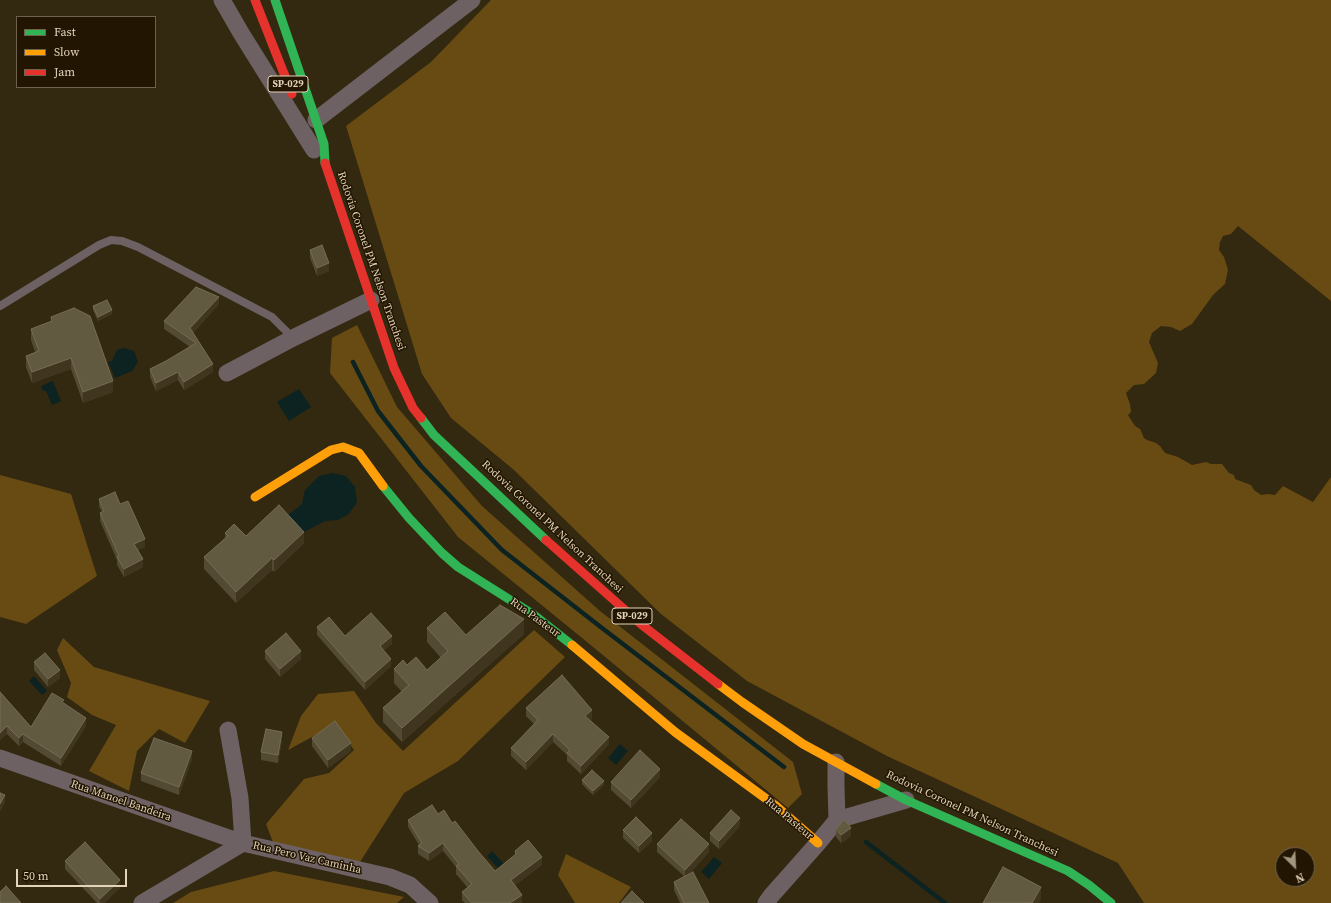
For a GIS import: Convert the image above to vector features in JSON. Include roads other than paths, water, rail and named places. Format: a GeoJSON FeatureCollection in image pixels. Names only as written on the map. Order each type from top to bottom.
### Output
{"type":"FeatureCollection","features":[{"type":"Feature","properties":{"kind":"main road","name":"Rodovia Coronel PM Nelson Tranchesi"},"geometry":{"type":"LineString","coordinates":[[255,0],[314,150],[326,166]]}},
{"type":"Feature","properties":{"kind":"main road","name":"Rodovia Coronel PM Nelson Tranchesi"},"geometry":{"type":"LineString","coordinates":[[275,0],[324,144],[326,166],[394,368],[414,408],[434,434],[570,562],[642,625],[742,702],[803,744],[836,762],[906,800],[1068,871],[1089,885],[1111,903]]}},
{"type":"Feature","properties":{"kind":"main road","name":"Rua Pasteur"},"geometry":{"type":"LineString","coordinates":[[255,497],[331,450],[343,447],[359,453],[409,518],[442,553],[458,567],[534,615],[675,732],[776,806],[818,843]]}},
{"type":"Feature","properties":{"kind":"street"},"geometry":{"type":"LineString","coordinates":[[222,0],[314,150]]}},
{"type":"Feature","properties":{"kind":"street"},"geometry":{"type":"LineString","coordinates":[[316,120],[472,0]]}},
{"type":"Feature","properties":{"kind":"street"},"geometry":{"type":"LineString","coordinates":[[227,373],[293,338],[371,300]]}},
{"type":"Feature","properties":{"kind":"street","name":"Rua Pero Vaz Caminha"},"geometry":{"type":"LineString","coordinates":[[228,730],[240,798],[243,844],[390,877],[410,885],[430,903]]}},
{"type":"Feature","properties":{"kind":"street","name":"Rua Manoel Bandeira"},"geometry":{"type":"LineString","coordinates":[[0,758],[243,844]]}},
{"type":"Feature","properties":{"kind":"street"},"geometry":{"type":"LineString","coordinates":[[836,762],[837,820],[906,800]]}},
{"type":"Feature","properties":{"kind":"street","name":"Rua Pasteur"},"geometry":{"type":"LineString","coordinates":[[766,903],[837,820]]}},
{"type":"Feature","properties":{"kind":"street"},"geometry":{"type":"LineString","coordinates":[[142,903],[243,844]]}},
{"type":"Feature","properties":{"kind":"lane"},"geometry":{"type":"LineString","coordinates":[[0,306],[99,245],[111,240],[122,241],[138,247],[272,318],[293,338]]}},
{"type":"Feature","properties":{"kind":"water"},"geometry":{"type":"Polygon","coordinates":[[[123,348],[134,351],[138,362],[132,371],[115,378],[108,362],[112,361],[117,350],[123,348]]]}},
{"type":"Feature","properties":{"kind":"water"},"geometry":{"type":"Polygon","coordinates":[[[53,381],[61,401],[52,405],[46,391],[43,391],[41,386],[53,381]]]}},
{"type":"Feature","properties":{"kind":"water"},"geometry":{"type":"Polygon","coordinates":[[[299,389],[311,407],[289,421],[277,402],[299,389]]]}},
{"type":"Feature","properties":{"kind":"water"},"geometry":{"type":"Polygon","coordinates":[[[333,473],[346,476],[355,487],[357,502],[349,514],[338,520],[325,521],[298,535],[284,518],[302,504],[305,490],[319,476],[333,473]]]}},
{"type":"Feature","properties":{"kind":"water"},"geometry":{"type":"Polygon","coordinates":[[[34,676],[47,691],[42,695],[29,681],[34,676]]]}},
{"type":"Feature","properties":{"kind":"water"},"geometry":{"type":"Polygon","coordinates":[[[620,744],[628,751],[616,765],[608,758],[620,744]]]}},
{"type":"Feature","properties":{"kind":"water"},"geometry":{"type":"Polygon","coordinates":[[[492,851],[504,864],[499,869],[487,856],[492,851]]]}},
{"type":"Feature","properties":{"kind":"water"},"geometry":{"type":"Polygon","coordinates":[[[714,857],[722,863],[709,879],[701,872],[714,857]]]}},
{"type":"Feature","properties":{"kind":"waterway"},"geometry":{"type":"LineString","coordinates":[[353,362],[378,411],[421,466],[502,550],[784,767]]}},
{"type":"Feature","properties":{"kind":"waterway"},"geometry":{"type":"LineString","coordinates":[[866,842],[945,903]]}}]}
